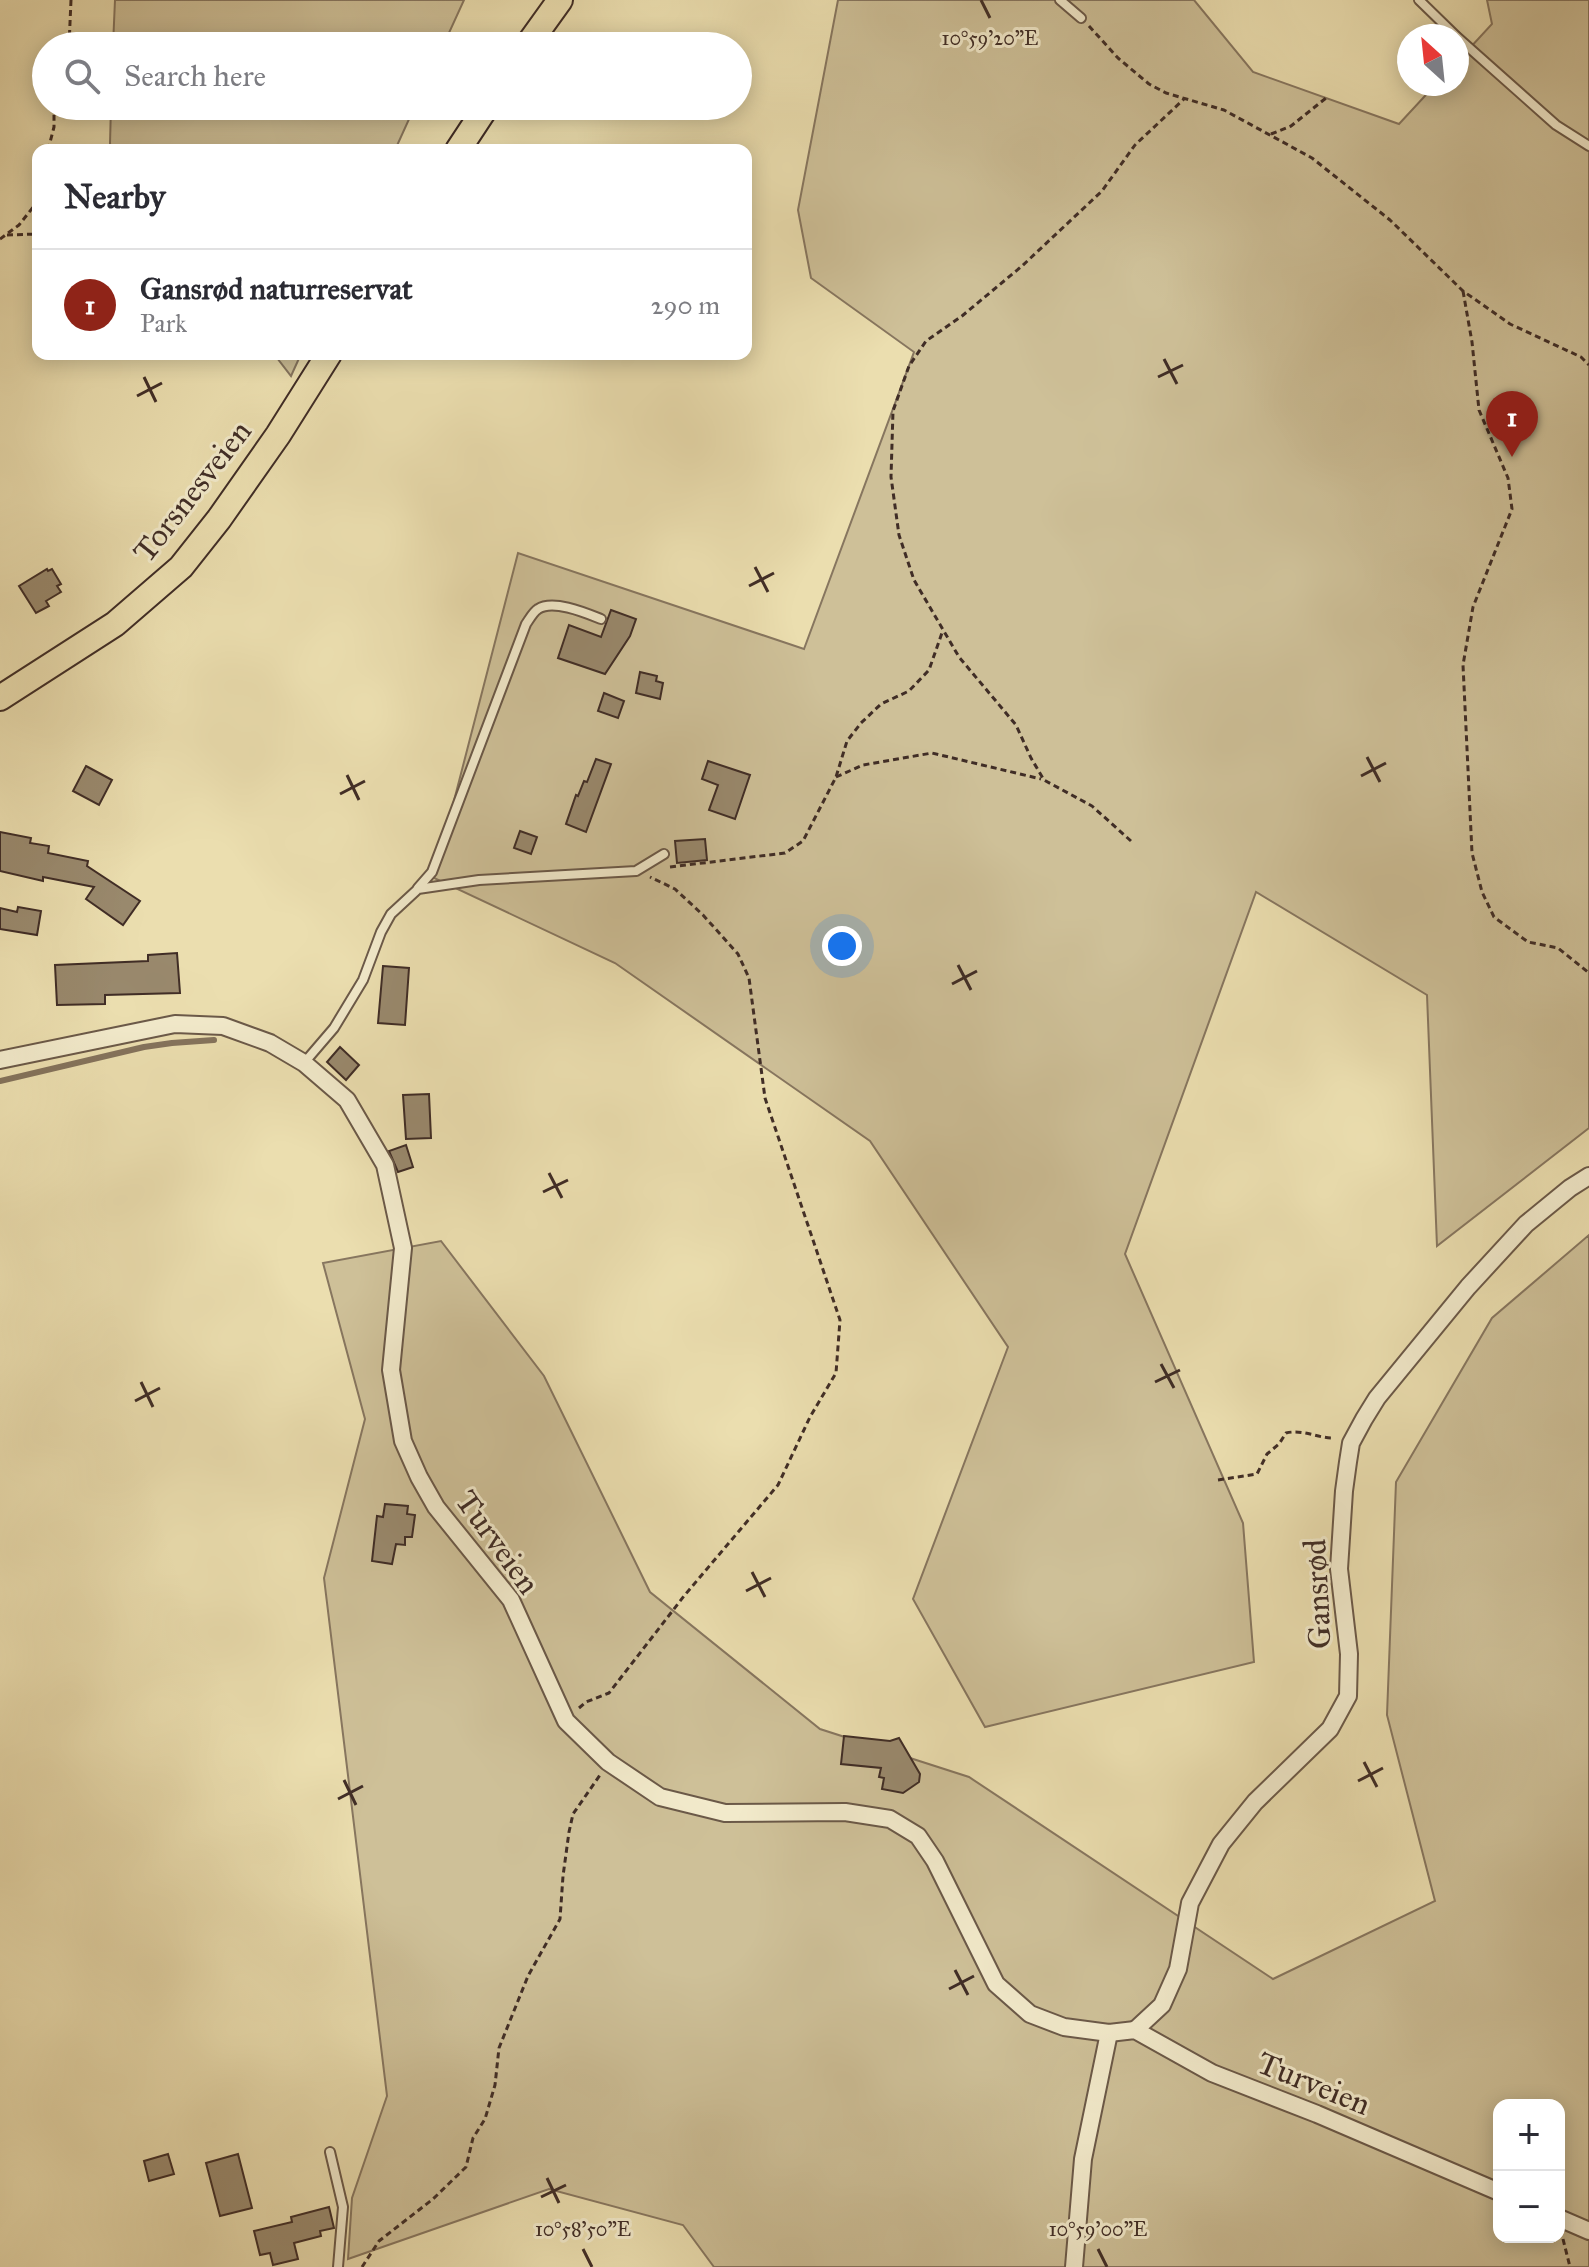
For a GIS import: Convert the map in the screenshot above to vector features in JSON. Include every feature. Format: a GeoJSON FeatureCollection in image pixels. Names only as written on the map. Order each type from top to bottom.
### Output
{"type":"FeatureCollection","features":[{"type":"Feature","properties":{"kind":"main road"},"geometry":{"type":"LineString","coordinates":[[537,32],[560,0]]}},
{"type":"Feature","properties":{"kind":"main road"},"geometry":{"type":"LineString","coordinates":[[462,144],[478,120]]}},
{"type":"Feature","properties":{"kind":"main road","name":"Torsnesveien"},"geometry":{"type":"LineString","coordinates":[[0,698],[115,624],[181,567],[278,435],[325,360]]}},
{"type":"Feature","properties":{"kind":"street","name":"Turveien"},"geometry":{"type":"LineString","coordinates":[[0,1060],[175,1024],[223,1026],[270,1043],[304,1063],[347,1100],[385,1165],[403,1248],[391,1370],[403,1441],[436,1507],[511,1600],[566,1721],[608,1762],[660,1797],[725,1813],[845,1812],[890,1819],[918,1836],[935,1861],[996,1984],[1030,2014],[1064,2027],[1109,2033],[1135,2030],[1212,2073],[1493,2189]]}},
{"type":"Feature","properties":{"kind":"street","name":"Gansrød"},"geometry":{"type":"LineString","coordinates":[[1135,2030],[1162,2005],[1178,1969],[1190,1903],[1221,1844],[1255,1802],[1330,1729],[1348,1696],[1349,1654],[1339,1569],[1344,1491],[1351,1443],[1377,1398],[1468,1287],[1526,1224],[1589,1176]]}},
{"type":"Feature","properties":{"kind":"street"},"geometry":{"type":"LineString","coordinates":[[1074,2267],[1083,2159],[1109,2033]]}},
{"type":"Feature","properties":{"kind":"street"},"geometry":{"type":"LineString","coordinates":[[1565,2221],[1589,2231]]}},
{"type":"Feature","properties":{"kind":"lane"},"geometry":{"type":"LineString","coordinates":[[1060,0],[1081,18]]}},
{"type":"Feature","properties":{"kind":"lane"},"geometry":{"type":"LineString","coordinates":[[1419,0],[1443,24]]}},
{"type":"Feature","properties":{"kind":"lane"},"geometry":{"type":"LineString","coordinates":[[1469,48],[1556,125],[1589,146]]}},
{"type":"Feature","properties":{"kind":"lane"},"geometry":{"type":"LineString","coordinates":[[304,1063],[334,1028],[363,980],[391,914],[432,872],[526,624],[538,609],[549,606],[578,609],[601,619]]}},
{"type":"Feature","properties":{"kind":"lane"},"geometry":{"type":"LineString","coordinates":[[418,889],[479,880],[636,871],[664,854]]}},
{"type":"Feature","properties":{"kind":"lane"},"geometry":{"type":"LineString","coordinates":[[330,2152],[343,2207],[338,2267]]}},
{"type":"Feature","properties":{"kind":"path"},"geometry":{"type":"LineString","coordinates":[[70,32],[71,0]]}},
{"type":"Feature","properties":{"kind":"path"},"geometry":{"type":"LineString","coordinates":[[1081,18],[1118,58],[1149,84],[1166,93],[1224,110],[1312,158],[1390,220],[1463,291],[1510,324],[1581,357],[1589,365]]}},
{"type":"Feature","properties":{"kind":"path"},"geometry":{"type":"LineString","coordinates":[[1271,134],[1291,126],[1326,98]]}},
{"type":"Feature","properties":{"kind":"path"},"geometry":{"type":"LineString","coordinates":[[1044,780],[1016,725],[959,657],[914,580],[899,535],[891,477],[893,411],[909,366],[926,341],[962,316],[1022,266],[1102,191],[1135,145],[1184,99]]}},
{"type":"Feature","properties":{"kind":"path"},"geometry":{"type":"LineString","coordinates":[[50,144],[54,120]]}},
{"type":"Feature","properties":{"kind":"path"},"geometry":{"type":"LineString","coordinates":[[0,239],[32,209]]}},
{"type":"Feature","properties":{"kind":"path"},"geometry":{"type":"LineString","coordinates":[[7,235],[32,234]]}},
{"type":"Feature","properties":{"kind":"path"},"geometry":{"type":"LineString","coordinates":[[1463,291],[1479,410],[1508,478],[1512,509],[1473,607],[1463,665],[1472,853],[1482,892],[1494,917],[1528,942],[1558,948],[1589,973]]}},
{"type":"Feature","properties":{"kind":"path"},"geometry":{"type":"LineString","coordinates":[[636,871],[785,853],[803,841],[836,777],[847,741],[881,704],[909,691],[929,670],[943,630]]}},
{"type":"Feature","properties":{"kind":"path"},"geometry":{"type":"LineString","coordinates":[[836,777],[863,765],[932,753],[1044,780],[1092,806],[1131,841]]}},
{"type":"Feature","properties":{"kind":"path"},"geometry":{"type":"LineString","coordinates":[[566,1721],[586,1702],[609,1693],[684,1596],[778,1485],[810,1417],[836,1373],[840,1320],[765,1098],[749,978],[738,954],[703,915],[675,889],[636,871]]}},
{"type":"Feature","properties":{"kind":"path"},"geometry":{"type":"LineString","coordinates":[[1218,1480],[1257,1474],[1267,1454],[1286,1433],[1296,1431],[1320,1438],[1340,1438],[1351,1443]]}},
{"type":"Feature","properties":{"kind":"path"},"geometry":{"type":"LineString","coordinates":[[362,2267],[379,2241],[433,2199],[466,2167],[473,2138],[485,2119],[495,2085],[499,2048],[528,1976],[560,1919],[573,1814],[608,1762]]}},
{"type":"Feature","properties":{"kind":"path"},"geometry":{"type":"LineString","coordinates":[[1564,2243],[1570,2267]]}},
{"type":"Feature","properties":{"kind":"shaded area"},"geometry":{"type":"Polygon","coordinates":[[[115,0],[464,0],[449,32],[114,32],[115,0]]]}},
{"type":"Feature","properties":{"kind":"shaded area"},"geometry":{"type":"Polygon","coordinates":[[[838,0],[1194,0],[1253,72],[1399,124],[1425,96],[1469,96],[1469,49],[1492,24],[1487,0],[1589,0],[1589,1128],[1437,1246],[1427,995],[1256,892],[1125,1254],[1243,1523],[1254,1662],[985,1727],[913,1599],[1008,1347],[870,1141],[615,963],[434,878],[518,553],[804,649],[914,352],[811,278],[798,210],[838,0]]]}},
{"type":"Feature","properties":{"kind":"shaded area"},"geometry":{"type":"Polygon","coordinates":[[[111,120],[409,120],[398,144],[110,144],[111,120]]]}},
{"type":"Feature","properties":{"kind":"shaded area"},"geometry":{"type":"Polygon","coordinates":[[[279,360],[298,360],[291,376],[279,360]]]}},
{"type":"Feature","properties":{"kind":"shaded area"},"geometry":{"type":"Polygon","coordinates":[[[1589,1235],[1589,2267],[714,2267],[683,2225],[549,2189],[348,2259],[352,2198],[387,2096],[324,1578],[365,1419],[323,1263],[441,1241],[544,1376],[650,1592],[820,1729],[969,1777],[1273,1979],[1435,1901],[1387,1715],[1396,1482],[1492,1318],[1589,1235]]]}},
{"type":"Feature","properties":{"kind":"building"},"geometry":{"type":"Polygon","coordinates":[[[52,569],[61,584],[57,586],[61,592],[46,601],[49,606],[36,613],[19,586],[52,569]]]}},
{"type":"Feature","properties":{"kind":"building"},"geometry":{"type":"Polygon","coordinates":[[[611,610],[636,619],[630,636],[605,674],[558,658],[569,625],[601,637],[611,610]]]}},
{"type":"Feature","properties":{"kind":"building"},"geometry":{"type":"Polygon","coordinates":[[[640,672],[657,676],[656,681],[663,683],[660,699],[636,693],[640,672]]]}},
{"type":"Feature","properties":{"kind":"building"},"geometry":{"type":"Polygon","coordinates":[[[604,693],[624,701],[618,718],[598,711],[604,693]]]}},
{"type":"Feature","properties":{"kind":"building"},"geometry":{"type":"Polygon","coordinates":[[[596,759],[611,764],[586,832],[566,824],[576,795],[584,781],[587,782],[596,759]]]}},
{"type":"Feature","properties":{"kind":"building"},"geometry":{"type":"Polygon","coordinates":[[[708,761],[750,775],[735,819],[709,810],[718,785],[702,779],[708,761]]]}},
{"type":"Feature","properties":{"kind":"building"},"geometry":{"type":"Polygon","coordinates":[[[86,766],[112,780],[99,805],[73,791],[86,766]]]}},
{"type":"Feature","properties":{"kind":"building"},"geometry":{"type":"Polygon","coordinates":[[[520,831],[537,837],[531,854],[514,848],[520,831]]]}},
{"type":"Feature","properties":{"kind":"building"},"geometry":{"type":"Polygon","coordinates":[[[0,832],[31,838],[30,843],[49,846],[48,853],[88,861],[87,866],[140,901],[123,925],[86,899],[94,887],[43,877],[43,881],[0,871],[0,832]]]}},
{"type":"Feature","properties":{"kind":"building"},"geometry":{"type":"Polygon","coordinates":[[[705,839],[707,860],[677,863],[675,841],[705,839]]]}},
{"type":"Feature","properties":{"kind":"building"},"geometry":{"type":"Polygon","coordinates":[[[18,907],[41,911],[37,935],[0,929],[0,908],[17,912],[18,907]]]}},
{"type":"Feature","properties":{"kind":"building"},"geometry":{"type":"Polygon","coordinates":[[[177,953],[180,993],[105,995],[105,1004],[57,1005],[55,965],[148,961],[148,955],[177,953]]]}},
{"type":"Feature","properties":{"kind":"building"},"geometry":{"type":"Polygon","coordinates":[[[383,966],[409,968],[405,1025],[378,1023],[383,966]]]}},
{"type":"Feature","properties":{"kind":"building"},"geometry":{"type":"Polygon","coordinates":[[[340,1047],[359,1065],[346,1080],[327,1062],[340,1047]]]}},
{"type":"Feature","properties":{"kind":"building"},"geometry":{"type":"Polygon","coordinates":[[[429,1094],[431,1138],[406,1139],[403,1095],[429,1094]]]}},
{"type":"Feature","properties":{"kind":"building"},"geometry":{"type":"Polygon","coordinates":[[[406,1145],[413,1167],[398,1172],[389,1151],[406,1145]]]}},
{"type":"Feature","properties":{"kind":"building"},"geometry":{"type":"Polygon","coordinates":[[[385,1504],[408,1506],[407,1514],[415,1515],[412,1537],[405,1537],[405,1545],[396,1544],[392,1564],[372,1561],[377,1516],[383,1517],[385,1504]]]}},
{"type":"Feature","properties":{"kind":"building"},"geometry":{"type":"Polygon","coordinates":[[[844,1736],[890,1741],[899,1738],[920,1774],[919,1782],[903,1793],[882,1789],[884,1778],[879,1777],[881,1768],[841,1764],[844,1736]]]}},
{"type":"Feature","properties":{"kind":"building"},"geometry":{"type":"Polygon","coordinates":[[[168,2154],[174,2174],[149,2181],[144,2161],[168,2154]]]}},
{"type":"Feature","properties":{"kind":"building"},"geometry":{"type":"Polygon","coordinates":[[[238,2154],[252,2208],[220,2216],[206,2163],[238,2154]]]}},
{"type":"Feature","properties":{"kind":"building"},"geometry":{"type":"Polygon","coordinates":[[[329,2207],[334,2228],[320,2231],[321,2236],[294,2243],[298,2259],[273,2265],[270,2253],[260,2255],[254,2231],[292,2222],[291,2217],[329,2207]]]}},
{"type":"Feature","properties":{"kind":"waterway"},"geometry":{"type":"LineString","coordinates":[[0,1081],[144,1047],[214,1040]]}},
{"type":"Feature","properties":{"kind":"place","name":"Gansrød naturreservat"},"geometry":{"type":"Point","coordinates":[1512,457]}}]}
